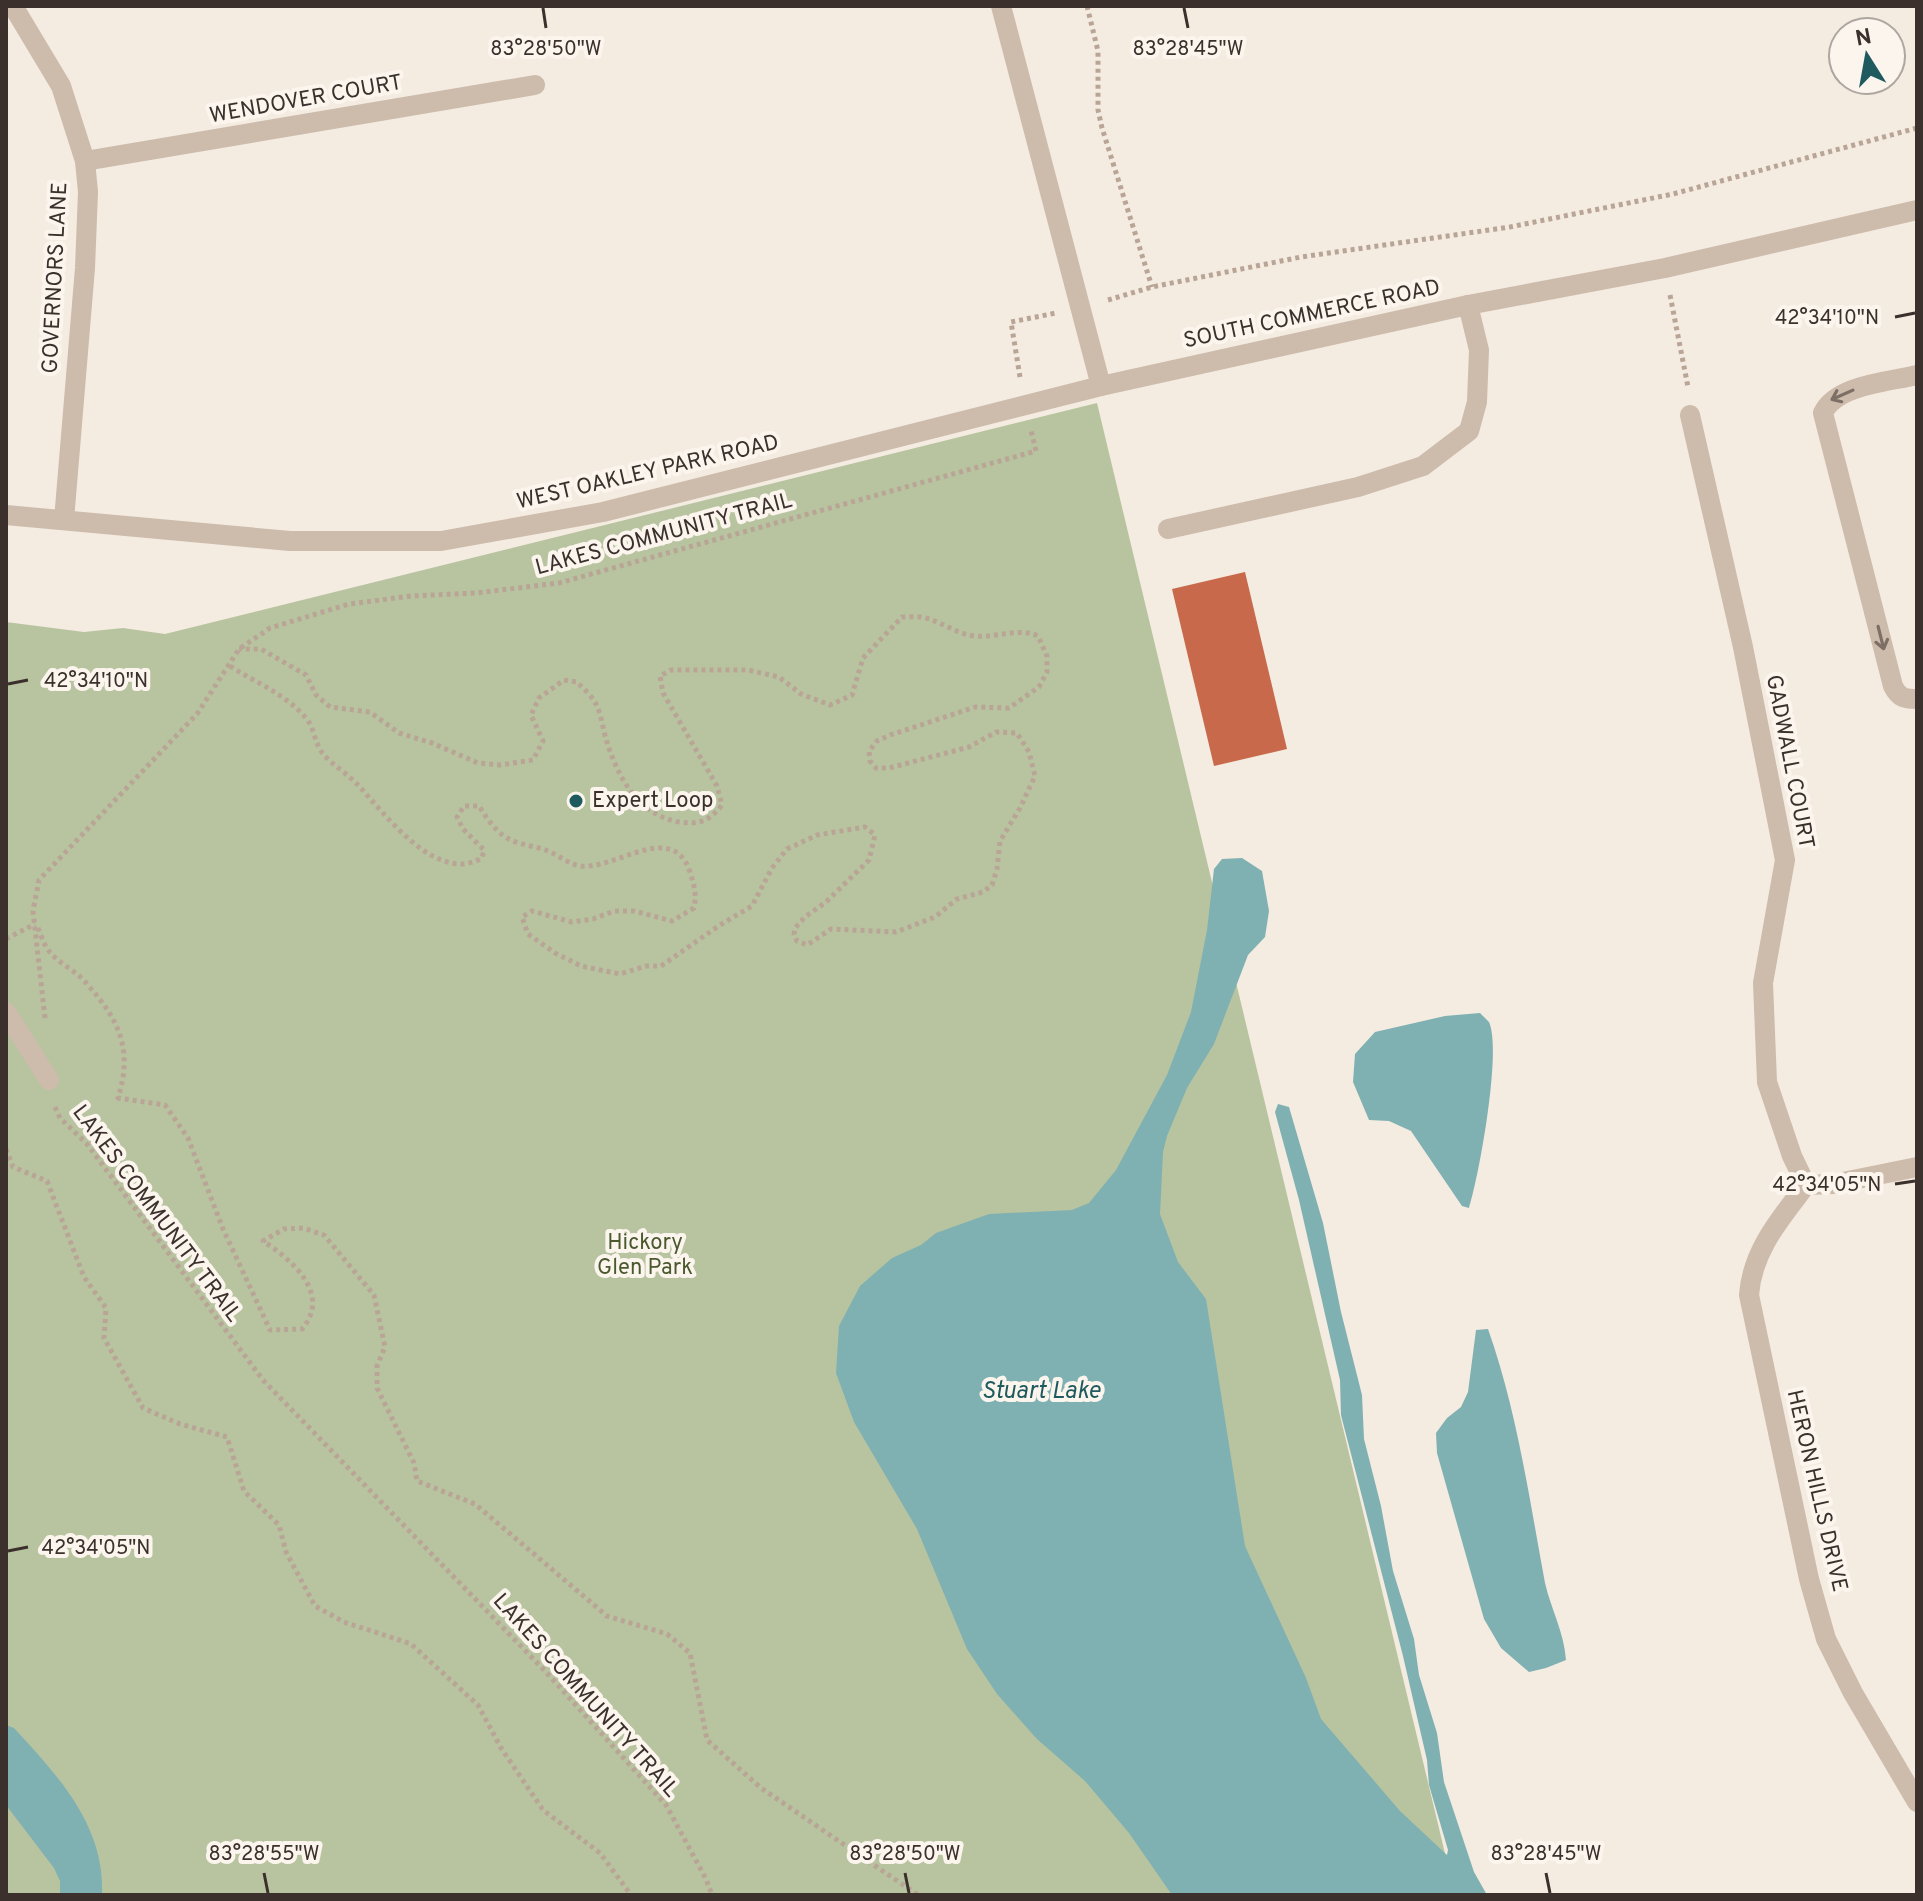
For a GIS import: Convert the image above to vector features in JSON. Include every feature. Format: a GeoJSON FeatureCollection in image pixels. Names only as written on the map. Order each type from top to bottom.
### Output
{"type":"FeatureCollection","features":[{"type":"Feature","properties":{"kind":"street","name":"GOVERNORS LANE"},"geometry":{"type":"LineString","coordinates":[[13,6],[61,86],[85,161],[88,192],[85,268],[64,520]]}},
{"type":"Feature","properties":{"kind":"street"},"geometry":{"type":"LineString","coordinates":[[1001,6],[1101,386]]}},
{"type":"Feature","properties":{"kind":"street","name":"WENDOVER COURT"},"geometry":{"type":"LineString","coordinates":[[85,161],[535,85]]}},
{"type":"Feature","properties":{"kind":"street","name":"SOUTH COMMERCE ROAD"},"geometry":{"type":"LineString","coordinates":[[1101,386],[1468,305],[1665,268],[1917,210]]}},
{"type":"Feature","properties":{"kind":"street"},"geometry":{"type":"LineString","coordinates":[[1168,529],[1358,487],[1423,466],[1469,431],[1477,402],[1479,350],[1468,305]]}},
{"type":"Feature","properties":{"kind":"street"},"geometry":{"type":"LineString","coordinates":[[1917,375],[1845,392],[1828,402],[1823,413],[1893,686],[1897,695],[1917,699]]}},
{"type":"Feature","properties":{"kind":"street","name":"WEST OAKLEY PARK ROAD"},"geometry":{"type":"LineString","coordinates":[[6,515],[290,541],[441,541],[603,512],[1101,386]]}},
{"type":"Feature","properties":{"kind":"street","name":"GADWALL COURT"},"geometry":{"type":"LineString","coordinates":[[1690,415],[1743,647],[1785,860],[1763,983],[1767,1082],[1792,1156],[1806,1185]]}},
{"type":"Feature","properties":{"kind":"street"},"geometry":{"type":"LineString","coordinates":[[6,1012],[49,1080]]}},
{"type":"Feature","properties":{"kind":"street"},"geometry":{"type":"LineString","coordinates":[[1806,1185],[1833,1184],[1917,1167]]}},
{"type":"Feature","properties":{"kind":"street","name":"HERON HILLS DRIVE"},"geometry":{"type":"LineString","coordinates":[[1806,1185],[1771,1232],[1756,1259],[1750,1275],[1749,1295],[1809,1579],[1826,1639],[1853,1693],[1917,1802]]}},
{"type":"Feature","properties":{"kind":"path"},"geometry":{"type":"LineString","coordinates":[[1087,6],[1098,51],[1098,110],[1102,128],[1152,287]]}},
{"type":"Feature","properties":{"kind":"path"},"geometry":{"type":"LineString","coordinates":[[1025,405],[1011,322],[1080,308],[1152,287],[1301,257],[1510,227],[1643,200],[1917,128]]}},
{"type":"Feature","properties":{"kind":"path"},"geometry":{"type":"LineString","coordinates":[[1665,268],[1692,408],[1690,415]]}},
{"type":"Feature","properties":{"kind":"path","name":"LAKES COMMUNITY TRAIL"},"geometry":{"type":"LineString","coordinates":[[45,1023],[33,911],[39,880],[197,714],[239,649],[270,628],[349,604],[559,583],[1036,451],[1025,405]]}},
{"type":"Feature","properties":{"kind":"path"},"geometry":{"type":"LineString","coordinates":[[230,666],[280,693],[308,720],[322,753],[354,781],[395,827],[432,857],[451,863],[472,864],[482,858],[484,850],[463,829],[457,817],[464,806],[479,806],[507,838],[549,851],[577,865],[602,865],[632,851],[658,847],[679,854],[688,866],[697,893],[694,908],[672,921],[634,911],[614,911],[593,919],[572,922],[532,911],[522,917],[528,934],[555,953],[581,966],[620,974],[646,966],[661,966],[752,906],[772,868],[787,849],[817,835],[865,827],[875,835],[869,860],[795,928],[797,941],[807,945],[831,929],[896,932],[935,917],[957,899],[983,892],[992,885],[1000,841],[1035,776],[1029,752],[1017,733],[996,732],[969,747],[889,768],[876,768],[870,761],[869,751],[877,741],[890,735],[975,707],[1009,708],[1039,687],[1047,672],[1047,656],[1038,636],[1027,631],[972,636],[952,631],[923,617],[902,617],[863,658],[852,695],[830,705],[801,694],[779,677],[748,670],[671,670],[660,676],[663,693],[717,786],[722,805],[710,819],[690,823],[663,819],[640,804],[622,778],[612,756],[596,703],[577,682],[564,680],[539,698],[531,715],[543,741],[533,760],[500,765],[478,763],[399,733],[370,712],[330,707],[316,695],[306,675],[261,649],[239,649]]}},
{"type":"Feature","properties":{"kind":"path"},"geometry":{"type":"LineString","coordinates":[[6,939],[35,924],[49,951],[87,983],[117,1026],[125,1047],[125,1075],[118,1098],[165,1105],[188,1138],[223,1229],[270,1330],[302,1329],[312,1317],[313,1299],[295,1265],[263,1241],[284,1229],[303,1228],[324,1235],[374,1295],[385,1347],[377,1366],[377,1388],[414,1463],[417,1481],[475,1504],[607,1616],[667,1634],[690,1653],[707,1740],[761,1788],[918,1895]]}},
{"type":"Feature","properties":{"kind":"path","name":"LAKES COMMUNITY TRAIL"},"geometry":{"type":"LineString","coordinates":[[49,1080],[51,1099],[60,1118],[87,1144],[263,1380],[545,1671],[666,1805],[712,1895]]}},
{"type":"Feature","properties":{"kind":"path"},"geometry":{"type":"LineString","coordinates":[[6,1149],[13,1167],[47,1181],[84,1277],[106,1308],[104,1338],[143,1408],[180,1424],[227,1437],[244,1491],[279,1525],[286,1552],[315,1606],[344,1622],[411,1644],[478,1705],[501,1748],[543,1810],[600,1853],[631,1895]]}},
{"type":"Feature","properties":{"kind":"green space","name":"Hickory Glen Park"},"geometry":{"type":"Polygon","coordinates":[[[1097,403],[1455,1895],[6,1895],[6,622],[84,632],[123,628],[165,634],[1097,403]]]}},
{"type":"Feature","properties":{"kind":"water","name":"Stuart Lake"},"geometry":{"type":"Polygon","coordinates":[[[1242,858],[1262,871],[1269,911],[1265,937],[1248,955],[1214,1044],[1187,1088],[1167,1136],[1163,1152],[1160,1214],[1178,1262],[1206,1299],[1245,1546],[1306,1678],[1321,1719],[1400,1811],[1447,1855],[1429,1785],[1427,1760],[1403,1656],[1341,1415],[1340,1380],[1299,1200],[1275,1112],[1278,1104],[1289,1107],[1323,1223],[1362,1395],[1364,1439],[1393,1571],[1414,1639],[1419,1675],[1437,1733],[1444,1782],[1474,1872],[1487,1895],[1172,1895],[1129,1833],[1085,1781],[1037,1739],[997,1694],[967,1649],[917,1529],[854,1422],[836,1373],[839,1326],[860,1286],[892,1258],[921,1245],[936,1233],[989,1214],[1072,1210],[1089,1203],[1116,1170],[1167,1075],[1191,1012],[1207,930],[1214,869],[1222,859],[1242,858]]]}},
{"type":"Feature","properties":{"kind":"water"},"geometry":{"type":"Polygon","coordinates":[[[1480,1013],[1489,1022],[1493,1059],[1483,1143],[1469,1208],[1462,1206],[1411,1131],[1389,1121],[1369,1120],[1353,1082],[1355,1054],[1375,1032],[1445,1016],[1480,1013]]]}},
{"type":"Feature","properties":{"kind":"water"},"geometry":{"type":"Polygon","coordinates":[[[1488,1329],[1515,1423],[1545,1583],[1566,1660],[1529,1672],[1501,1648],[1484,1619],[1437,1453],[1436,1433],[1447,1418],[1461,1407],[1468,1392],[1476,1330],[1488,1329]]]}},
{"type":"Feature","properties":{"kind":"water"},"geometry":{"type":"Polygon","coordinates":[[[6,1725],[14,1728],[31,1746],[76,1803],[96,1846],[102,1895],[60,1895],[60,1881],[54,1868],[6,1805],[6,1725]]]}},
{"type":"Feature","properties":{"kind":"building"},"geometry":{"type":"Polygon","coordinates":[[[1245,572],[1287,749],[1214,766],[1172,589],[1245,572]]]}},
{"type":"Feature","properties":{"kind":"place","name":"Expert Loop"},"geometry":{"type":"Point","coordinates":[576,801]}}]}
